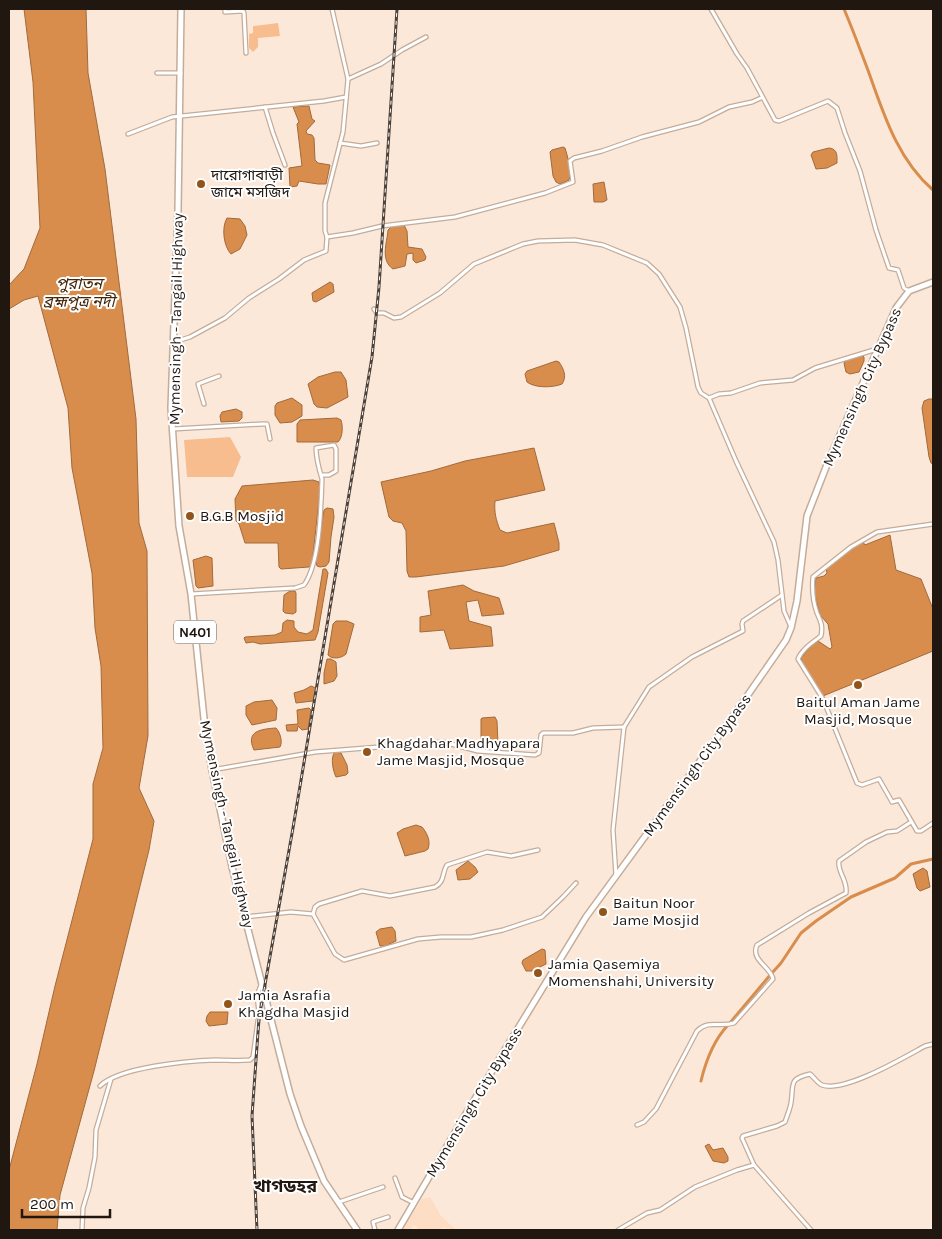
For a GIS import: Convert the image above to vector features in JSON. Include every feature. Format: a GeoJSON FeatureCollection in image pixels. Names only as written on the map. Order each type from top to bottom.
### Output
{"type":"FeatureCollection","features":[{"type":"Feature","properties":{"kind":"highway","name":"Mymensingh - Tangail Highway"},"geometry":{"type":"LineString","coordinates":[[181,9],[181,117],[171,408],[179,526],[191,594],[205,728],[232,866],[290,1094],[324,1181],[357,1230]]}},
{"type":"Feature","properties":{"kind":"highway","name":"Mymensingh City Bypass"},"geometry":{"type":"LineString","coordinates":[[398,1230],[586,917],[767,670],[786,640],[791,628],[797,601],[807,516],[828,462],[896,308],[909,291],[933,282]]}},
{"type":"Feature","properties":{"kind":"street"},"geometry":{"type":"LineString","coordinates":[[225,9],[224,12],[242,11],[244,13],[246,53]]}},
{"type":"Feature","properties":{"kind":"street"},"geometry":{"type":"LineString","coordinates":[[174,342],[190,337],[225,318],[249,298],[304,260],[326,251],[325,203],[343,132],[348,79],[332,9]]}},
{"type":"Feature","properties":{"kind":"street"},"geometry":{"type":"LineString","coordinates":[[711,9],[776,121],[828,101],[837,108],[860,171],[883,254],[889,268],[898,270],[904,288],[909,291]]}},
{"type":"Feature","properties":{"kind":"street"},"geometry":{"type":"LineString","coordinates":[[348,79],[381,64],[426,37]]}},
{"type":"Feature","properties":{"kind":"street"},"geometry":{"type":"LineString","coordinates":[[157,74],[181,72]]}},
{"type":"Feature","properties":{"kind":"street"},"geometry":{"type":"LineString","coordinates":[[128,134],[172,118],[346,97]]}},
{"type":"Feature","properties":{"kind":"street"},"geometry":{"type":"LineString","coordinates":[[327,237],[353,233],[383,225],[456,217],[546,193],[573,182],[570,161],[574,158],[699,122],[729,107],[761,98]]}},
{"type":"Feature","properties":{"kind":"street"},"geometry":{"type":"LineString","coordinates":[[265,107],[285,165]]}},
{"type":"Feature","properties":{"kind":"street"},"geometry":{"type":"LineString","coordinates":[[340,143],[361,146],[377,143]]}},
{"type":"Feature","properties":{"kind":"street"},"geometry":{"type":"LineString","coordinates":[[374,310],[377,313],[384,313],[394,318],[401,317],[440,293],[474,264],[523,244],[575,240],[604,245],[647,263],[659,274],[680,307],[698,387],[701,393],[709,398],[774,542],[784,610],[791,628]]}},
{"type":"Feature","properties":{"kind":"street"},"geometry":{"type":"LineString","coordinates":[[925,284],[933,286]]}},
{"type":"Feature","properties":{"kind":"street"},"geometry":{"type":"LineString","coordinates":[[709,398],[760,383],[793,380],[815,368],[878,349]]}},
{"type":"Feature","properties":{"kind":"street"},"geometry":{"type":"LineString","coordinates":[[204,404],[198,384],[218,376]]}},
{"type":"Feature","properties":{"kind":"street"},"geometry":{"type":"LineString","coordinates":[[173,429],[268,424],[270,439]]}},
{"type":"Feature","properties":{"kind":"street"},"geometry":{"type":"LineString","coordinates":[[191,594],[295,588],[304,585],[312,569],[322,510],[321,475],[316,448],[334,445],[336,449],[336,471],[329,475],[321,475]]}},
{"type":"Feature","properties":{"kind":"street"},"geometry":{"type":"LineString","coordinates":[[933,524],[877,532],[851,547],[813,576],[814,600],[823,629],[821,636],[814,640],[798,659],[823,699],[857,783],[862,785],[879,779],[891,800],[898,800],[918,831],[933,823]]}},
{"type":"Feature","properties":{"kind":"street"},"geometry":{"type":"LineString","coordinates":[[616,876],[613,830],[624,727],[648,687],[692,657],[743,631],[743,621],[782,595]]}},
{"type":"Feature","properties":{"kind":"street"},"geometry":{"type":"LineString","coordinates":[[212,770],[315,752],[443,742],[478,751],[535,754],[539,753],[541,735],[543,734],[573,733],[593,728],[624,727]]}},
{"type":"Feature","properties":{"kind":"street"},"geometry":{"type":"LineString","coordinates":[[637,1125],[644,1122],[656,1109],[697,1031],[702,1025],[734,1023],[773,979],[771,973],[758,960],[755,953],[757,945],[846,893],[846,881],[838,866],[839,861],[866,842],[887,832],[897,831],[911,822]]}},
{"type":"Feature","properties":{"kind":"street"},"geometry":{"type":"LineString","coordinates":[[538,850],[511,856],[488,852],[466,858],[447,865],[444,869],[440,885],[430,889],[390,896],[362,891],[345,894],[319,904],[315,907],[313,914],[335,954],[344,960],[418,939],[441,936],[471,937],[503,930],[542,917],[576,883]]}},
{"type":"Feature","properties":{"kind":"street"},"geometry":{"type":"LineString","coordinates":[[245,917],[290,912],[313,914]]}},
{"type":"Feature","properties":{"kind":"street"},"geometry":{"type":"LineString","coordinates":[[100,1086],[111,1078],[134,1070],[214,1060],[250,1060],[253,1057],[259,1013],[257,995],[261,985]]}},
{"type":"Feature","properties":{"kind":"street"},"geometry":{"type":"LineString","coordinates":[[810,1230],[754,1165],[742,1138],[743,1136],[777,1126],[784,1122],[791,1102],[792,1084],[796,1079],[810,1074],[821,1084],[836,1086],[854,1082],[925,1046],[933,1044]]}},
{"type":"Feature","properties":{"kind":"street"},"geometry":{"type":"LineString","coordinates":[[82,1230],[83,1208],[95,1157],[96,1130],[111,1078]]}},
{"type":"Feature","properties":{"kind":"street"},"geometry":{"type":"LineString","coordinates":[[618,1230],[647,1213],[660,1210],[695,1187],[754,1165]]}},
{"type":"Feature","properties":{"kind":"street"},"geometry":{"type":"LineString","coordinates":[[395,1178],[402,1197],[414,1203]]}},
{"type":"Feature","properties":{"kind":"street"},"geometry":{"type":"LineString","coordinates":[[338,1202],[383,1187]]}},
{"type":"Feature","properties":{"kind":"street"},"geometry":{"type":"LineString","coordinates":[[375,1230],[373,1222],[388,1217]]}},
{"type":"Feature","properties":{"kind":"shaded area"},"geometry":{"type":"Polygon","coordinates":[[[278,23],[280,36],[258,38],[258,47],[253,52],[249,48],[249,34],[253,33],[253,26],[278,23]]]}},
{"type":"Feature","properties":{"kind":"shaded area"},"geometry":{"type":"Polygon","coordinates":[[[230,437],[241,457],[233,477],[187,477],[184,440],[230,437]]]}},
{"type":"Feature","properties":{"kind":"shaded area"},"geometry":{"type":"Polygon","coordinates":[[[430,1197],[441,1216],[456,1230],[442,1227],[440,1230],[415,1230],[418,1227],[414,1225],[410,1230],[402,1230],[422,1199],[430,1197]]]}},
{"type":"Feature","properties":{"kind":"water","name":"পুরাতন ব্রহ্মপুত্র নদী"},"geometry":{"type":"Polygon","coordinates":[[[24,9],[86,9],[88,73],[105,169],[136,419],[139,523],[147,551],[148,736],[139,788],[154,821],[149,850],[94,1071],[60,1195],[57,1230],[9,1230],[9,1170],[93,839],[93,784],[103,748],[101,666],[95,628],[92,573],[72,468],[68,408],[38,296],[24,300],[9,309],[9,285],[24,269],[40,228],[33,82],[24,9]]]}},
{"type":"Feature","properties":{"kind":"water"},"geometry":{"type":"Polygon","coordinates":[[[309,106],[312,119],[315,121],[306,131],[307,134],[312,135],[314,138],[315,160],[318,163],[330,165],[326,184],[299,181],[297,186],[290,187],[289,168],[302,166],[297,124],[299,122],[293,107],[309,106]]]}},
{"type":"Feature","properties":{"kind":"water"},"geometry":{"type":"Polygon","coordinates":[[[565,148],[568,160],[570,176],[569,180],[560,184],[556,182],[553,176],[550,152],[565,148]]]}},
{"type":"Feature","properties":{"kind":"water"},"geometry":{"type":"Polygon","coordinates":[[[829,148],[835,151],[837,163],[827,168],[816,169],[811,155],[813,152],[829,148]]]}},
{"type":"Feature","properties":{"kind":"water"},"geometry":{"type":"Polygon","coordinates":[[[604,182],[607,200],[594,202],[593,184],[604,182]]]}},
{"type":"Feature","properties":{"kind":"water"},"geometry":{"type":"Polygon","coordinates":[[[227,218],[240,219],[245,226],[247,235],[240,249],[231,254],[224,237],[224,227],[227,218]]]}},
{"type":"Feature","properties":{"kind":"water"},"geometry":{"type":"Polygon","coordinates":[[[404,225],[407,231],[408,247],[422,249],[426,257],[425,260],[416,263],[413,260],[413,253],[407,254],[405,266],[393,269],[385,256],[388,230],[392,226],[404,225]]]}},
{"type":"Feature","properties":{"kind":"water"},"geometry":{"type":"Polygon","coordinates":[[[330,282],[333,284],[334,292],[316,302],[313,301],[312,293],[330,282]]]}},
{"type":"Feature","properties":{"kind":"water"},"geometry":{"type":"Polygon","coordinates":[[[862,356],[864,361],[859,372],[850,374],[846,372],[844,363],[846,360],[862,356]]]}},
{"type":"Feature","properties":{"kind":"water"},"geometry":{"type":"Polygon","coordinates":[[[556,361],[559,362],[564,373],[562,384],[544,387],[527,382],[525,374],[527,371],[556,361]]]}},
{"type":"Feature","properties":{"kind":"water"},"geometry":{"type":"Polygon","coordinates":[[[341,372],[346,380],[348,397],[327,408],[317,407],[314,404],[308,384],[318,377],[341,372]]]}},
{"type":"Feature","properties":{"kind":"water"},"geometry":{"type":"Polygon","coordinates":[[[292,398],[302,405],[302,416],[292,422],[280,423],[275,415],[275,406],[277,403],[292,398]]]}},
{"type":"Feature","properties":{"kind":"water"},"geometry":{"type":"Polygon","coordinates":[[[933,399],[933,464],[929,457],[922,408],[924,401],[933,399]]]}},
{"type":"Feature","properties":{"kind":"water"},"geometry":{"type":"Polygon","coordinates":[[[236,409],[242,412],[242,418],[239,421],[221,422],[220,416],[222,412],[236,409]]]}},
{"type":"Feature","properties":{"kind":"water"},"geometry":{"type":"Polygon","coordinates":[[[337,418],[341,420],[342,428],[341,437],[338,442],[297,442],[297,424],[300,420],[337,418]]]}},
{"type":"Feature","properties":{"kind":"water"},"geometry":{"type":"Polygon","coordinates":[[[534,448],[545,490],[495,501],[496,519],[500,530],[507,533],[554,523],[559,550],[504,566],[409,577],[407,571],[406,531],[402,523],[393,521],[389,517],[381,482],[465,461],[534,448]]]}},
{"type":"Feature","properties":{"kind":"water"},"geometry":{"type":"Polygon","coordinates":[[[313,480],[319,482],[320,491],[312,564],[309,567],[281,569],[279,567],[278,543],[245,543],[239,524],[236,521],[235,499],[242,486],[313,480]]]}},
{"type":"Feature","properties":{"kind":"water"},"geometry":{"type":"Polygon","coordinates":[[[327,508],[333,509],[334,517],[329,562],[326,566],[320,567],[317,566],[316,561],[324,510],[327,508]]]}},
{"type":"Feature","properties":{"kind":"water"},"geometry":{"type":"Polygon","coordinates":[[[890,535],[896,570],[921,579],[933,609],[933,651],[823,696],[801,658],[818,641],[830,649],[832,647],[828,624],[820,615],[814,591],[816,578],[824,576],[827,573],[826,568],[848,550],[863,542],[865,545],[890,535]]]}},
{"type":"Feature","properties":{"kind":"water"},"geometry":{"type":"Polygon","coordinates":[[[206,556],[212,558],[213,586],[198,588],[196,586],[193,560],[206,556]]]}},
{"type":"Feature","properties":{"kind":"water"},"geometry":{"type":"Polygon","coordinates":[[[323,569],[326,569],[328,573],[315,640],[260,644],[246,643],[245,637],[275,635],[282,632],[283,623],[287,620],[294,621],[294,627],[298,632],[307,634],[313,630],[323,569]]]}},
{"type":"Feature","properties":{"kind":"water"},"geometry":{"type":"Polygon","coordinates":[[[463,585],[474,591],[499,598],[504,614],[482,616],[478,600],[466,602],[469,621],[491,627],[493,646],[450,649],[444,630],[420,632],[420,617],[431,615],[428,591],[463,585]]]}},
{"type":"Feature","properties":{"kind":"water"},"geometry":{"type":"Polygon","coordinates":[[[290,591],[295,591],[296,593],[296,612],[293,614],[283,611],[284,595],[290,591]]]}},
{"type":"Feature","properties":{"kind":"water"},"geometry":{"type":"Polygon","coordinates":[[[336,621],[347,621],[354,624],[346,654],[334,658],[328,655],[333,624],[336,621]]]}},
{"type":"Feature","properties":{"kind":"water"},"geometry":{"type":"Polygon","coordinates":[[[327,659],[336,662],[337,676],[334,681],[324,684],[324,673],[327,659]]]}},
{"type":"Feature","properties":{"kind":"water"},"geometry":{"type":"Polygon","coordinates":[[[311,686],[316,688],[313,701],[296,703],[294,693],[311,686]]]}},
{"type":"Feature","properties":{"kind":"water"},"geometry":{"type":"Polygon","coordinates":[[[272,700],[277,708],[276,720],[252,725],[246,715],[246,706],[254,702],[272,700]]]}},
{"type":"Feature","properties":{"kind":"water"},"geometry":{"type":"Polygon","coordinates":[[[309,708],[311,710],[308,729],[302,730],[298,726],[297,731],[287,731],[286,725],[298,724],[297,710],[309,708]]]}},
{"type":"Feature","properties":{"kind":"water"},"geometry":{"type":"Polygon","coordinates":[[[495,717],[497,721],[498,744],[484,746],[481,743],[481,719],[495,717]]]}},
{"type":"Feature","properties":{"kind":"water"},"geometry":{"type":"Polygon","coordinates":[[[276,728],[281,737],[280,747],[254,750],[252,739],[256,732],[276,728]]]}},
{"type":"Feature","properties":{"kind":"water"},"geometry":{"type":"Polygon","coordinates":[[[335,752],[341,753],[347,765],[348,773],[346,775],[336,777],[332,761],[335,752]]]}},
{"type":"Feature","properties":{"kind":"water"},"geometry":{"type":"Polygon","coordinates":[[[416,825],[422,827],[427,834],[429,840],[428,849],[405,856],[397,833],[416,825]]]}},
{"type":"Feature","properties":{"kind":"water"},"geometry":{"type":"Polygon","coordinates":[[[468,861],[478,872],[470,879],[458,880],[456,870],[468,861]]]}},
{"type":"Feature","properties":{"kind":"water"},"geometry":{"type":"Polygon","coordinates":[[[923,868],[927,871],[930,887],[920,891],[917,888],[913,874],[923,868]]]}},
{"type":"Feature","properties":{"kind":"water"},"geometry":{"type":"Polygon","coordinates":[[[392,927],[395,931],[396,941],[380,946],[376,932],[380,929],[392,927]]]}},
{"type":"Feature","properties":{"kind":"water"},"geometry":{"type":"Polygon","coordinates":[[[542,949],[545,950],[546,964],[532,971],[526,971],[522,963],[523,960],[542,949]]]}},
{"type":"Feature","properties":{"kind":"water"},"geometry":{"type":"Polygon","coordinates":[[[210,1012],[228,1012],[227,1024],[209,1026],[206,1021],[210,1012]]]}},
{"type":"Feature","properties":{"kind":"water"},"geometry":{"type":"Polygon","coordinates":[[[709,1144],[713,1150],[723,1148],[728,1161],[724,1163],[713,1161],[705,1146],[709,1144]]]}},
{"type":"Feature","properties":{"kind":"waterway"},"geometry":{"type":"LineString","coordinates":[[844,9],[880,105],[901,151],[910,165],[933,190]]}},
{"type":"Feature","properties":{"kind":"waterway"},"geometry":{"type":"LineString","coordinates":[[772,973],[801,933],[816,921],[851,897],[895,878],[911,864],[933,859]]}},
{"type":"Feature","properties":{"kind":"waterway"},"geometry":{"type":"LineString","coordinates":[[729,1024],[771,974]]}},
{"type":"Feature","properties":{"kind":"waterway"},"geometry":{"type":"LineString","coordinates":[[701,1081],[711,1051],[728,1025]]}},
{"type":"Feature","properties":{"kind":"railway"},"geometry":{"type":"LineString","coordinates":[[257,1230],[252,1116],[259,1018],[372,357],[379,287],[397,9]]}},
{"type":"Feature","properties":{"kind":"place","name":"দারোগাবাড়ী জামে মসজিদ"},"geometry":{"type":"Point","coordinates":[201,184]}},
{"type":"Feature","properties":{"kind":"place","name":"B.G.B Mosjid"},"geometry":{"type":"Point","coordinates":[190,516]}},
{"type":"Feature","properties":{"kind":"place","name":"Baitul Aman Jame Masjid, Mosque"},"geometry":{"type":"Point","coordinates":[858,685]}},
{"type":"Feature","properties":{"kind":"place","name":"Khagdahar Madhyapara Jame Masjid, Mosque"},"geometry":{"type":"Point","coordinates":[367,752]}},
{"type":"Feature","properties":{"kind":"place","name":"Baitun Noor Jame Mosjid"},"geometry":{"type":"Point","coordinates":[603,912]}},
{"type":"Feature","properties":{"kind":"place","name":"Jamia Qasemiya Momenshahi, University"},"geometry":{"type":"Point","coordinates":[538,973]}},
{"type":"Feature","properties":{"kind":"place","name":"Jamia Asrafia Khagdha Masjid"},"geometry":{"type":"Point","coordinates":[228,1004]}},
{"type":"Feature","properties":{"kind":"district","name":"খাগডহর"},"geometry":{"type":"Point","coordinates":[285,1186]}}]}
